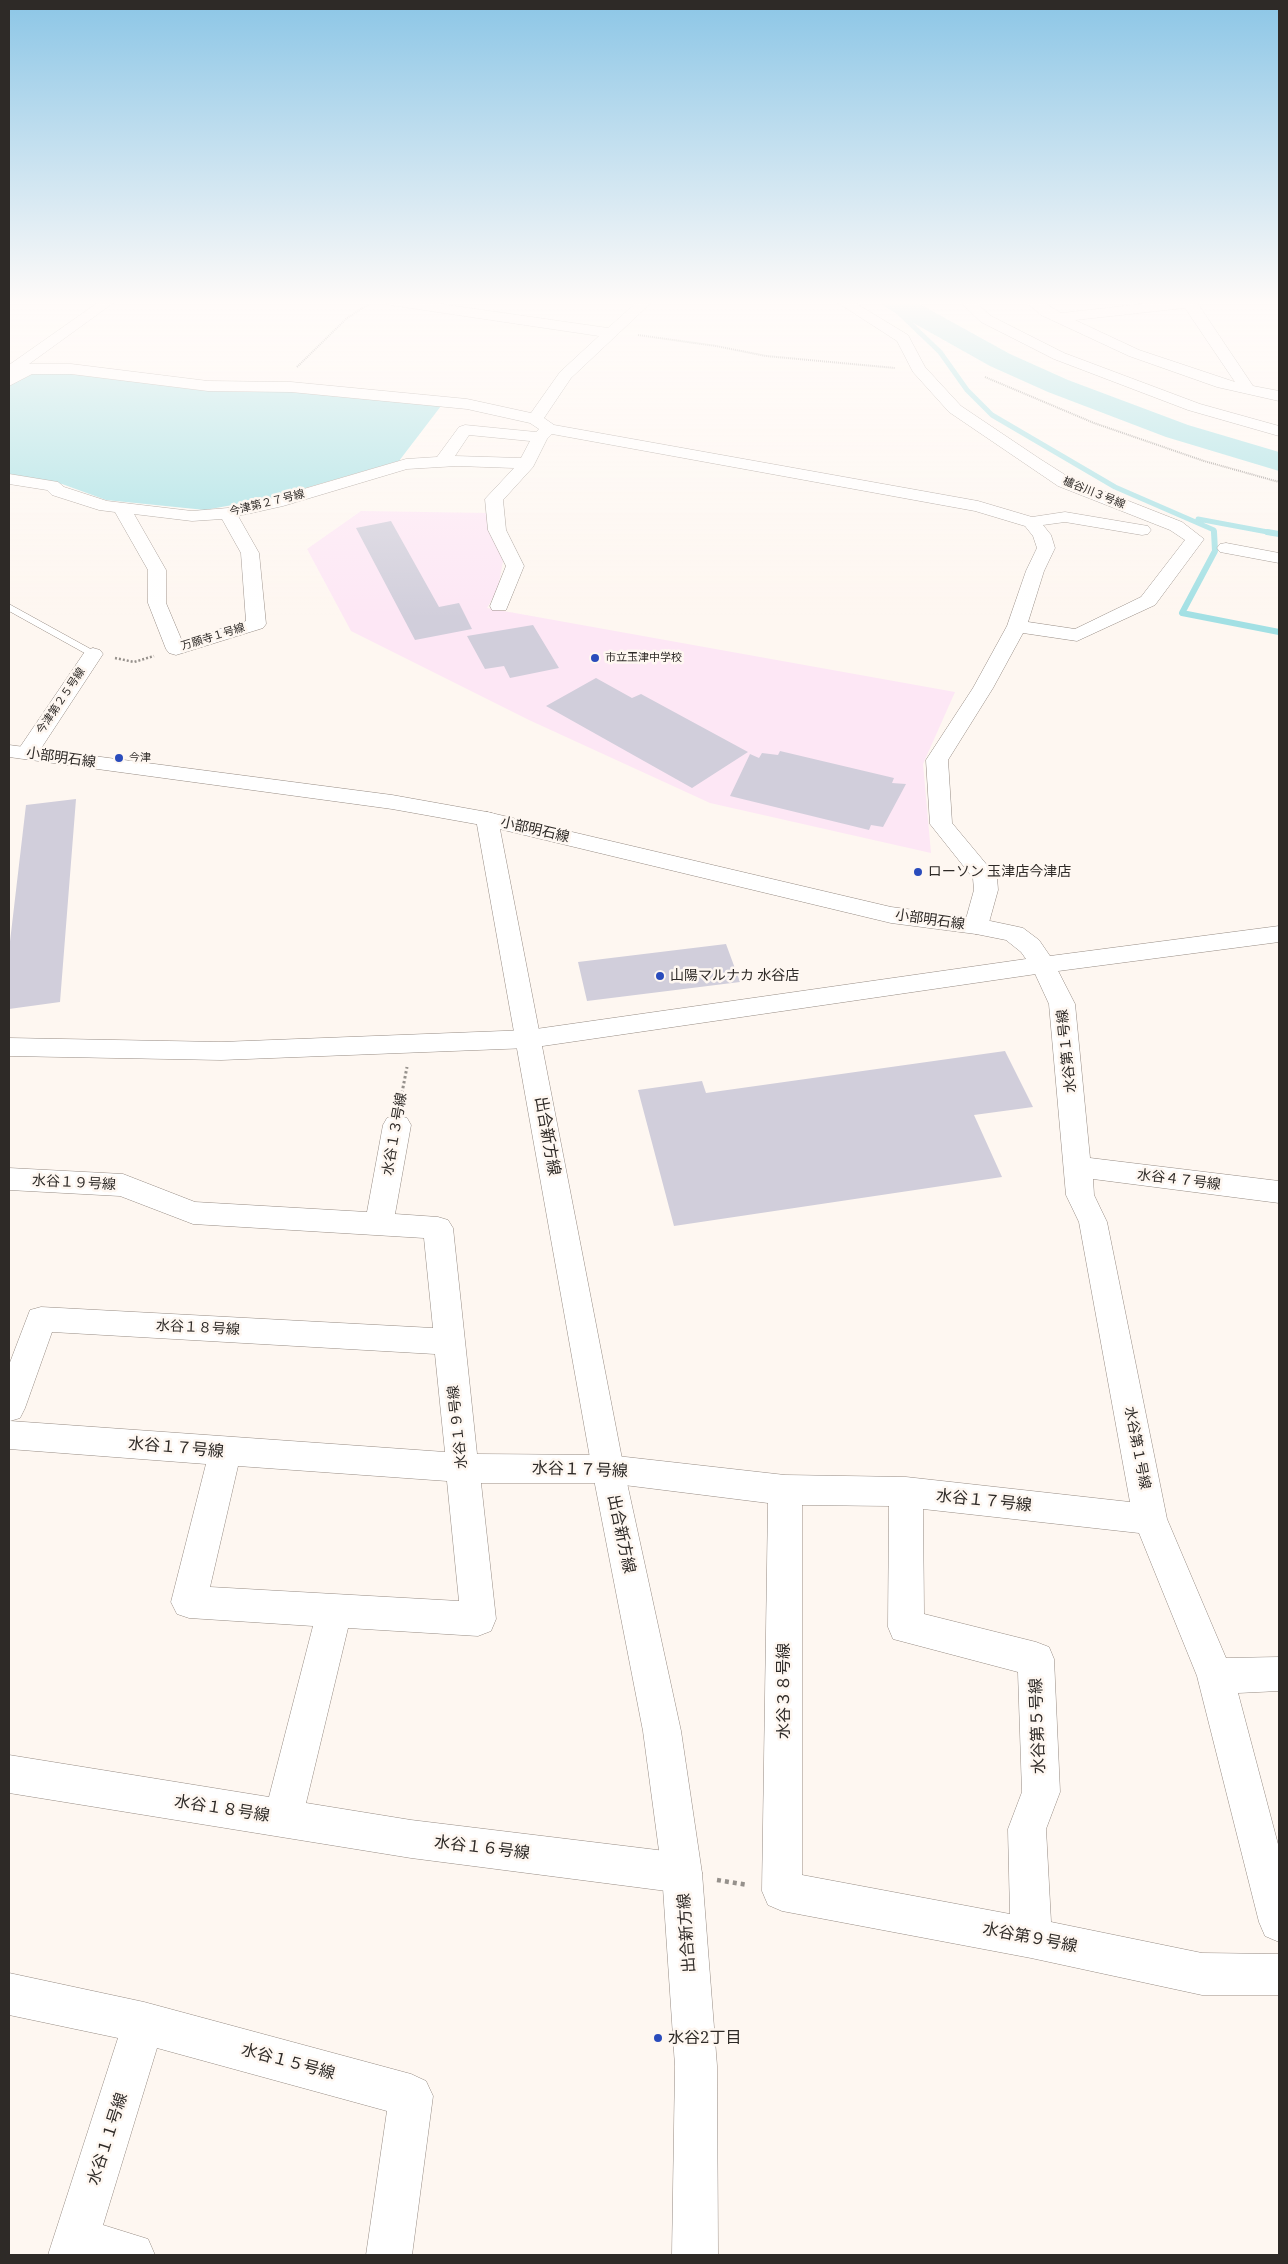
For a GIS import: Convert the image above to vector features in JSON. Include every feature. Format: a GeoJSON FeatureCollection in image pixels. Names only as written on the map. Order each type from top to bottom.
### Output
{"type":"FeatureCollection","features":[{"type":"Feature","properties":{"kind":"street"},"geometry":{"type":"LineString","coordinates":[[475,407],[542,428],[978,506],[1031,522],[1065,517],[1142,530]]}},
{"type":"Feature","properties":{"kind":"street"},"geometry":{"type":"LineString","coordinates":[[500,606],[515,566],[497,530],[494,499],[527,463],[551,407]]}},
{"type":"Feature","properties":{"kind":"street","name":"櫨谷川３号線"},"geometry":{"type":"LineString","coordinates":[[953,407],[1064,482],[1176,526],[1195,539],[1148,601],[1077,635],[1017,626]]}},
{"type":"Feature","properties":{"kind":"street"},"geometry":{"type":"LineString","coordinates":[[1193,407],[1279,431]]}},
{"type":"Feature","properties":{"kind":"street"},"geometry":{"type":"LineString","coordinates":[[442,462],[465,430],[542,428]]}},
{"type":"Feature","properties":{"kind":"street","name":"今津第２７号線"},"geometry":{"type":"LineString","coordinates":[[9,479],[52,486],[53,494],[105,506],[192,516],[228,513],[277,502],[406,464],[442,462],[527,463]]}},
{"type":"Feature","properties":{"kind":"street","name":"万願寺１号線"},"geometry":{"type":"LineString","coordinates":[[121,508],[157,570],[158,603],[176,649],[256,624],[250,553],[228,513]]}},
{"type":"Feature","properties":{"kind":"street"},"geometry":{"type":"LineString","coordinates":[[976,926],[986,890],[985,876],[941,824],[937,760],[983,688],[1017,626],[1046,548],[1042,535],[1031,522]]}},
{"type":"Feature","properties":{"kind":"street"},"geometry":{"type":"LineString","coordinates":[[1226,548],[1279,558]]}},
{"type":"Feature","properties":{"kind":"street","name":"今津第２５号線"},"geometry":{"type":"LineString","coordinates":[[18,752],[93,654]]}},
{"type":"Feature","properties":{"kind":"street","name":"小部明石線"},"geometry":{"type":"LineString","coordinates":[[18,752],[382,801],[487,819],[891,915],[976,926],[1014,934],[1030,946],[1043,965]]}},
{"type":"Feature","properties":{"kind":"street","name":"出合新方線"},"geometry":{"type":"LineString","coordinates":[[487,819],[608,1469],[662,1731],[682,1873],[696,2066],[695,2255]]}},
{"type":"Feature","properties":{"kind":"street"},"geometry":{"type":"LineString","coordinates":[[9,1047],[221,1052],[529,1039],[1043,965],[1279,934]]}},
{"type":"Feature","properties":{"kind":"street","name":"水谷第１号線"},"geometry":{"type":"LineString","coordinates":[[1043,965],[1062,1004],[1079,1168],[1080,1195],[1094,1222],[1150,1518],[1215,1676],[1279,1922]]}},
{"type":"Feature","properties":{"kind":"street","name":"水谷１３号線"},"geometry":{"type":"LineString","coordinates":[[379,1224],[396,1125]]}},
{"type":"Feature","properties":{"kind":"street","name":"水谷４７号線"},"geometry":{"type":"LineString","coordinates":[[1079,1168],[1279,1192]]}},
{"type":"Feature","properties":{"kind":"street","name":"水谷１９号線"},"geometry":{"type":"LineString","coordinates":[[9,1179],[124,1186],[193,1213],[438,1228],[478,1619],[189,1602],[225,1452]]}},
{"type":"Feature","properties":{"kind":"street","name":"水谷１８号線"},"geometry":{"type":"LineString","coordinates":[[9,1408],[41,1319],[449,1342]]}},
{"type":"Feature","properties":{"kind":"street","name":"水谷１７号線"},"geometry":{"type":"LineString","coordinates":[[9,1435],[462,1468],[608,1469],[785,1490],[906,1492],[1150,1518]]}},
{"type":"Feature","properties":{"kind":"street","name":"水谷３８号線"},"geometry":{"type":"LineString","coordinates":[[782,1891],[785,1490]]}},
{"type":"Feature","properties":{"kind":"street","name":"水谷第５号線"},"geometry":{"type":"LineString","coordinates":[[906,1492],[906,1627],[1036,1659],[1041,1792],[1027,1829],[1031,1938]]}},
{"type":"Feature","properties":{"kind":"street","name":"水谷１８号線"},"geometry":{"type":"LineString","coordinates":[[9,1774],[283,1819],[334,1610]]}},
{"type":"Feature","properties":{"kind":"street"},"geometry":{"type":"LineString","coordinates":[[1215,1676],[1279,1674]]}},
{"type":"Feature","properties":{"kind":"street","name":"水谷１６号線"},"geometry":{"type":"LineString","coordinates":[[283,1819],[411,1839],[682,1873]]}},
{"type":"Feature","properties":{"kind":"street","name":"水谷第９号線"},"geometry":{"type":"LineString","coordinates":[[782,1891],[1031,1938],[1202,1974],[1279,1975]]}},
{"type":"Feature","properties":{"kind":"street","name":"水谷１５号線"},"geometry":{"type":"LineString","coordinates":[[9,1994],[144,2023],[411,2096],[389,2255]]}},
{"type":"Feature","properties":{"kind":"street","name":"水谷１１号線"},"geometry":{"type":"LineString","coordinates":[[73,2248],[144,2023]]}},
{"type":"Feature","properties":{"kind":"street"},"geometry":{"type":"LineString","coordinates":[[73,2248],[132,2255]]}},
{"type":"Feature","properties":{"kind":"lane","name":"今津第２５号線"},"geometry":{"type":"LineString","coordinates":[[9,607],[93,654]]}},
{"type":"Feature","properties":{"kind":"path"},"geometry":{"type":"LineString","coordinates":[[1055,407],[1094,423],[1204,461],[1279,482]]}},
{"type":"Feature","properties":{"kind":"path"},"geometry":{"type":"LineString","coordinates":[[93,654],[134,662],[176,649]]}},
{"type":"Feature","properties":{"kind":"path","name":"水谷１３号線"},"geometry":{"type":"LineString","coordinates":[[396,1125],[411,1044]]}},
{"type":"Feature","properties":{"kind":"path"},"geometry":{"type":"LineString","coordinates":[[682,1873],[782,1891]]}},
{"type":"Feature","properties":{"kind":"shaded area"},"geometry":{"type":"Polygon","coordinates":[[[361,511],[489,513],[500,537],[503,561],[498,589],[487,608],[955,692],[923,764],[931,853],[710,803],[529,720],[351,631],[307,549],[361,511]]]}},
{"type":"Feature","properties":{"kind":"water"},"geometry":{"type":"Polygon","coordinates":[[[9,407],[441,407],[399,461],[271,498],[205,510],[106,500],[62,484],[9,476],[9,407]]]}},
{"type":"Feature","properties":{"kind":"building"},"geometry":{"type":"Polygon","coordinates":[[[391,521],[439,607],[459,603],[472,629],[415,640],[356,528],[391,521]]]}},
{"type":"Feature","properties":{"kind":"building"},"geometry":{"type":"Polygon","coordinates":[[[533,625],[559,668],[510,678],[504,666],[485,669],[467,636],[533,625]]]}},
{"type":"Feature","properties":{"kind":"building"},"geometry":{"type":"Polygon","coordinates":[[[596,678],[632,698],[641,694],[748,752],[692,788],[546,706],[596,678]]]}},
{"type":"Feature","properties":{"kind":"building"},"geometry":{"type":"Polygon","coordinates":[[[780,751],[894,778],[892,783],[906,784],[883,827],[871,825],[869,830],[730,796],[750,754],[759,758],[762,753],[778,755],[780,751]]]}},
{"type":"Feature","properties":{"kind":"building"},"geometry":{"type":"Polygon","coordinates":[[[76,799],[60,1002],[9,1009],[9,950],[26,805],[76,799]]]}},
{"type":"Feature","properties":{"kind":"building"},"geometry":{"type":"Polygon","coordinates":[[[726,944],[740,982],[587,1001],[578,962],[726,944]]]}},
{"type":"Feature","properties":{"kind":"building"},"geometry":{"type":"Polygon","coordinates":[[[1005,1051],[1033,1107],[974,1115],[1002,1177],[674,1226],[638,1090],[702,1081],[706,1093],[1005,1051]]]}},
{"type":"Feature","properties":{"kind":"waterway"},"geometry":{"type":"LineString","coordinates":[[984,407],[992,415],[1115,487],[1214,530],[1214,532]]}},
{"type":"Feature","properties":{"kind":"waterway"},"geometry":{"type":"LineString","coordinates":[[1113,407],[1177,431],[1279,462]]}},
{"type":"Feature","properties":{"kind":"waterway"},"geometry":{"type":"LineString","coordinates":[[1198,519],[1273,533]]}},
{"type":"Feature","properties":{"kind":"waterway"},"geometry":{"type":"LineString","coordinates":[[1214,532],[1215,551],[1182,613],[1279,632]]}},
{"type":"Feature","properties":{"kind":"waterway"},"geometry":{"type":"LineString","coordinates":[[1267,532],[1273,533]]}},
{"type":"Feature","properties":{"kind":"waterway"},"geometry":{"type":"LineString","coordinates":[[1273,533],[1279,534]]}},
{"type":"Feature","properties":{"kind":"place","name":"市立玉津中学校"},"geometry":{"type":"Point","coordinates":[595,658]}},
{"type":"Feature","properties":{"kind":"place","name":"今津"},"geometry":{"type":"Point","coordinates":[119,758]}},
{"type":"Feature","properties":{"kind":"place","name":"ローソン 玉津店今津店"},"geometry":{"type":"Point","coordinates":[918,872]}},
{"type":"Feature","properties":{"kind":"place","name":"山陽マルナカ 水谷店"},"geometry":{"type":"Point","coordinates":[660,976]}},
{"type":"Feature","properties":{"kind":"place","name":"水谷2丁目"},"geometry":{"type":"Point","coordinates":[658,2038]}}]}
